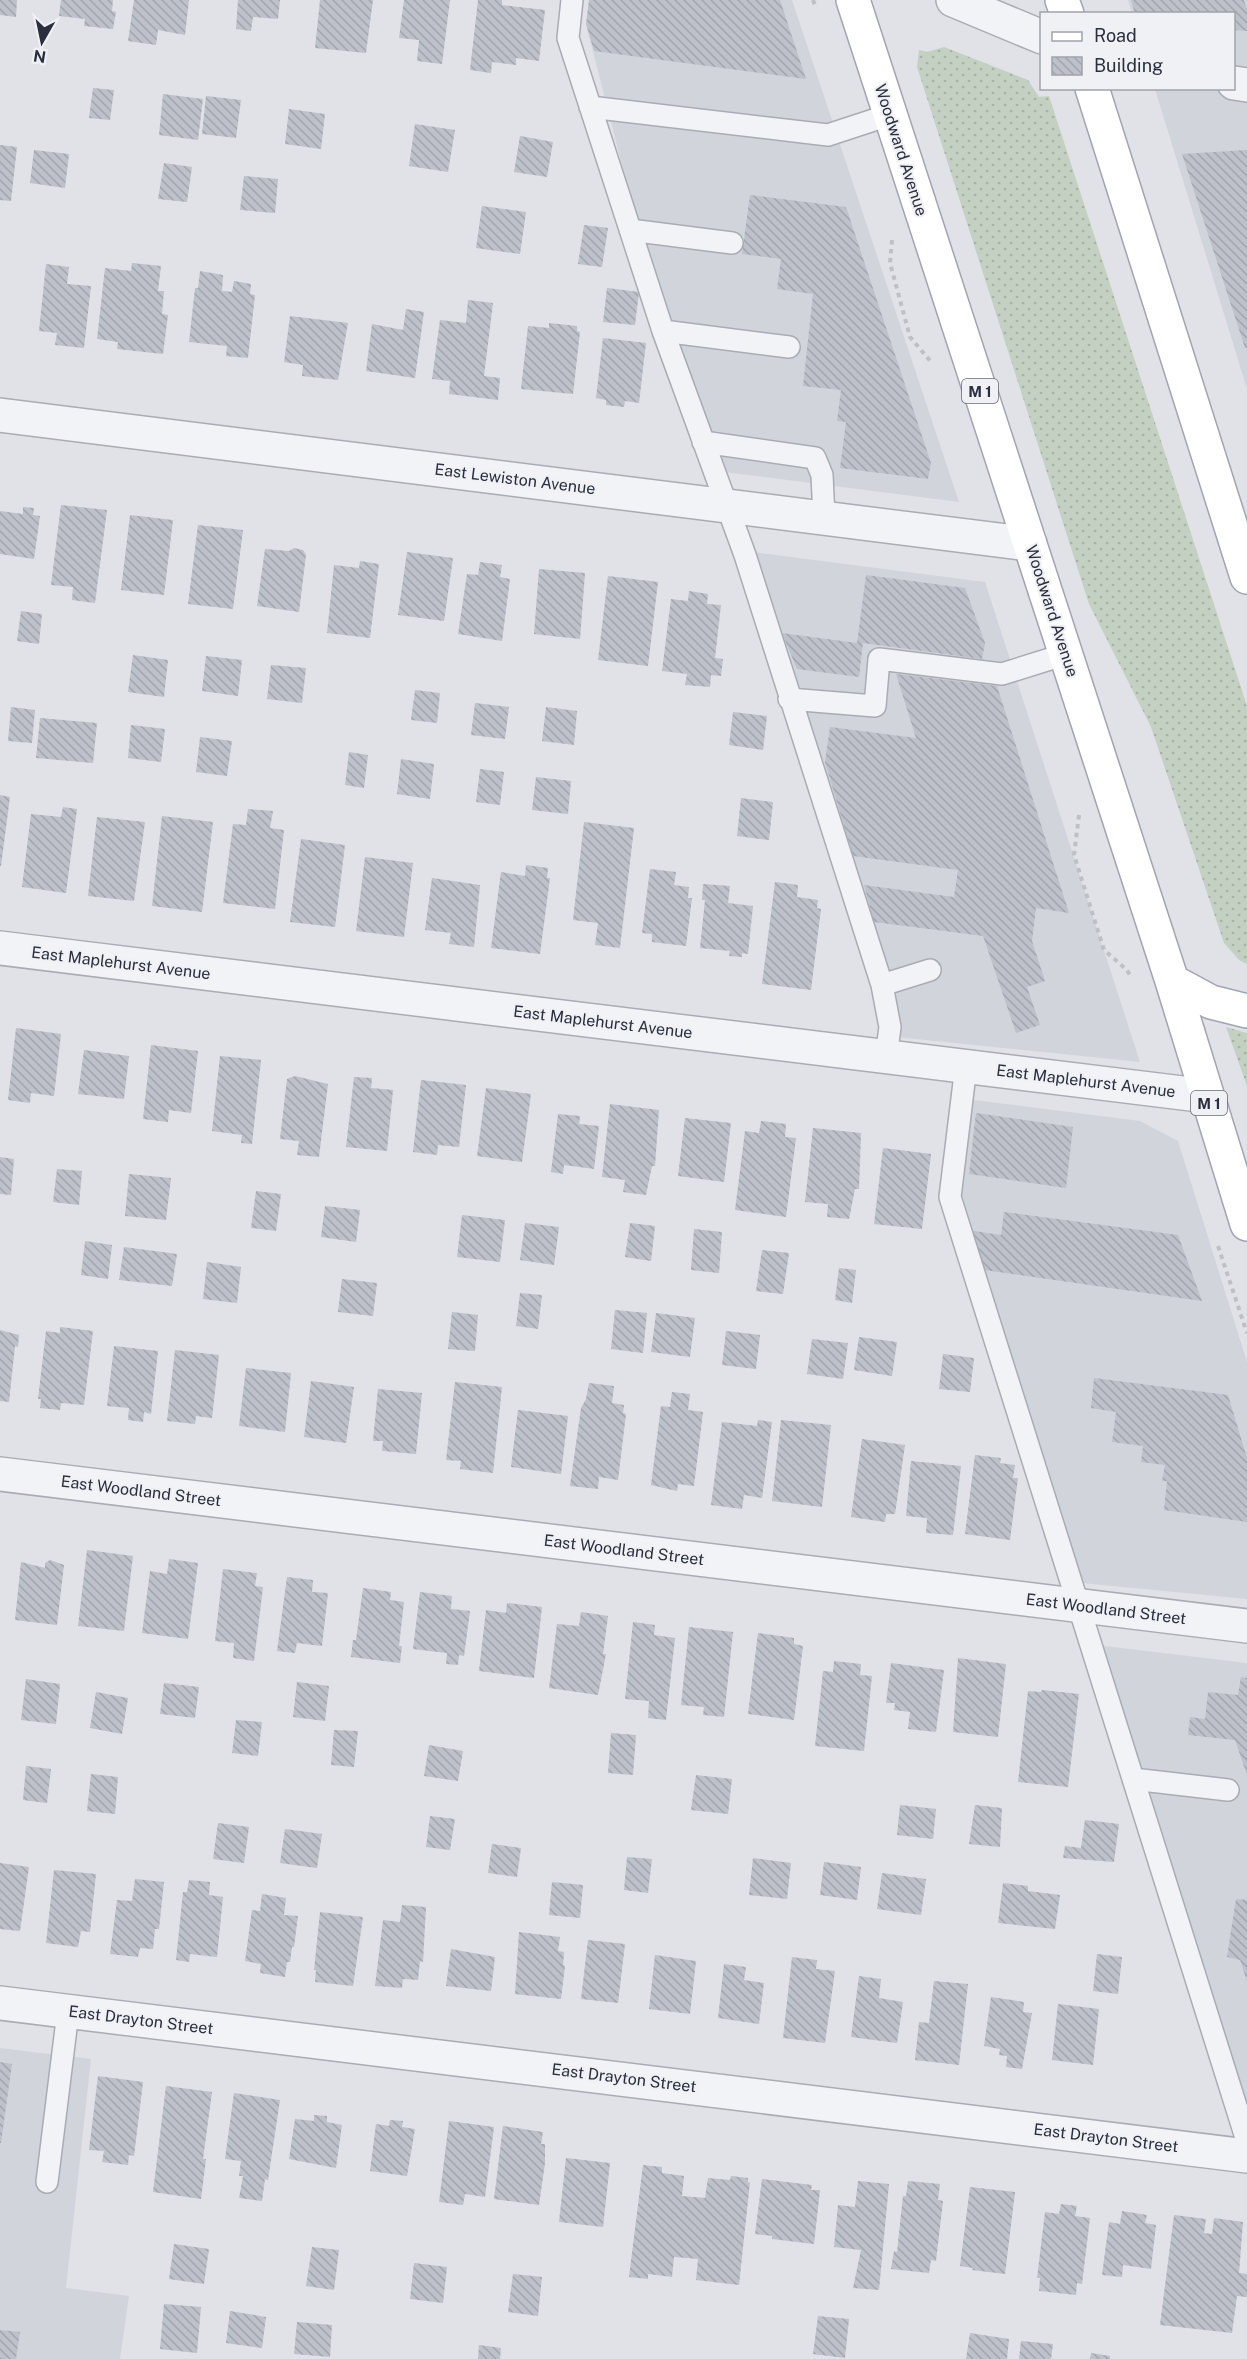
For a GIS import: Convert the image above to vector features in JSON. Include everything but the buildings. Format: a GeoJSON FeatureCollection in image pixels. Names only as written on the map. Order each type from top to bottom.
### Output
{"type":"FeatureCollection","features":[{"type":"Feature","properties":{"kind":"main road","name":"Woodward Avenue"},"geometry":{"type":"LineString","coordinates":[[853,0],[1172,981],[1207,1096],[1245,1207]]}},
{"type":"Feature","properties":{"kind":"main road"},"geometry":{"type":"LineString","coordinates":[[1093,90],[1247,578]]}},
{"type":"Feature","properties":{"kind":"main road"},"geometry":{"type":"LineString","coordinates":[[1172,981],[1210,1002],[1247,1011]]}},
{"type":"Feature","properties":{"kind":"street"},"geometry":{"type":"LineString","coordinates":[[953,0],[1040,37]]}},
{"type":"Feature","properties":{"kind":"street","name":"East Lewiston Avenue"},"geometry":{"type":"LineString","coordinates":[[0,415],[1030,544]]}},
{"type":"Feature","properties":{"kind":"street","name":"East Maplehurst Avenue"},"geometry":{"type":"LineString","coordinates":[[0,948],[1207,1096]]}},
{"type":"Feature","properties":{"kind":"street","name":"East Woodland Street"},"geometry":{"type":"LineString","coordinates":[[0,1474],[1247,1626]]}},
{"type":"Feature","properties":{"kind":"street","name":"East Drayton Street"},"geometry":{"type":"LineString","coordinates":[[0,2003],[644,2080],[1247,2156]]}},
{"type":"Feature","properties":{"kind":"lane"},"geometry":{"type":"LineString","coordinates":[[572,0],[568,38],[663,331],[728,506],[882,985],[890,1027],[886,1057]]}},
{"type":"Feature","properties":{"kind":"lane"},"geometry":{"type":"LineString","coordinates":[[590,107],[828,135],[889,115]]}},
{"type":"Feature","properties":{"kind":"lane"},"geometry":{"type":"LineString","coordinates":[[630,230],[732,243]]}},
{"type":"Feature","properties":{"kind":"lane"},"geometry":{"type":"LineString","coordinates":[[663,331],[789,347]]}},
{"type":"Feature","properties":{"kind":"lane"},"geometry":{"type":"LineString","coordinates":[[703,442],[815,458],[822,475],[824,517]]}},
{"type":"Feature","properties":{"kind":"lane"},"geometry":{"type":"LineString","coordinates":[[789,699],[874,706],[879,658],[1002,674],[1066,654]]}},
{"type":"Feature","properties":{"kind":"lane"},"geometry":{"type":"LineString","coordinates":[[882,985],[930,970]]}},
{"type":"Feature","properties":{"kind":"lane"},"geometry":{"type":"LineString","coordinates":[[966,1066],[950,1197],[1247,2141]]}},
{"type":"Feature","properties":{"kind":"lane"},"geometry":{"type":"LineString","coordinates":[[1133,1779],[1228,1790]]}},
{"type":"Feature","properties":{"kind":"lane"},"geometry":{"type":"LineString","coordinates":[[47,2182],[68,2012]]}},
{"type":"Feature","properties":{"kind":"shaded area"},"geometry":{"type":"Polygon","coordinates":[[[590,0],[792,0],[959,502],[716,471],[624,173],[587,28],[590,0]]]}},
{"type":"Feature","properties":{"kind":"shaded area"},"geometry":{"type":"Polygon","coordinates":[[[1128,0],[1247,0],[1247,389],[1155,90],[1235,90],[1235,12],[1132,12],[1128,0]]]}},
{"type":"Feature","properties":{"kind":"shaded area"},"geometry":{"type":"Polygon","coordinates":[[[744,551],[985,582],[1140,1062],[886,1036],[744,551]]]}},
{"type":"Feature","properties":{"kind":"shaded area"},"geometry":{"type":"Polygon","coordinates":[[[966,1099],[1140,1121],[1178,1141],[1247,1362],[1247,1599],[1082,1583],[957,1200],[966,1099]]]}},
{"type":"Feature","properties":{"kind":"shaded area"},"geometry":{"type":"Polygon","coordinates":[[[1096,1645],[1247,1663],[1247,2116],[1096,1645]]]}},
{"type":"Feature","properties":{"kind":"shaded area"},"geometry":{"type":"Polygon","coordinates":[[[0,2048],[91,2059],[66,2288],[129,2296],[120,2359],[0,2359],[0,2048]]]}},
{"type":"Feature","properties":{"kind":"green space"},"geometry":{"type":"Polygon","coordinates":[[[944,47],[1028,80],[1039,97],[1049,96],[1247,706],[1247,964],[1239,960],[1224,943],[1151,727],[1089,604],[917,67],[919,50],[927,52],[944,47]]]}},
{"type":"Feature","properties":{"kind":"green space"},"geometry":{"type":"Polygon","coordinates":[[[1226,1027],[1247,1033],[1247,1086],[1226,1027]]]}}]}
